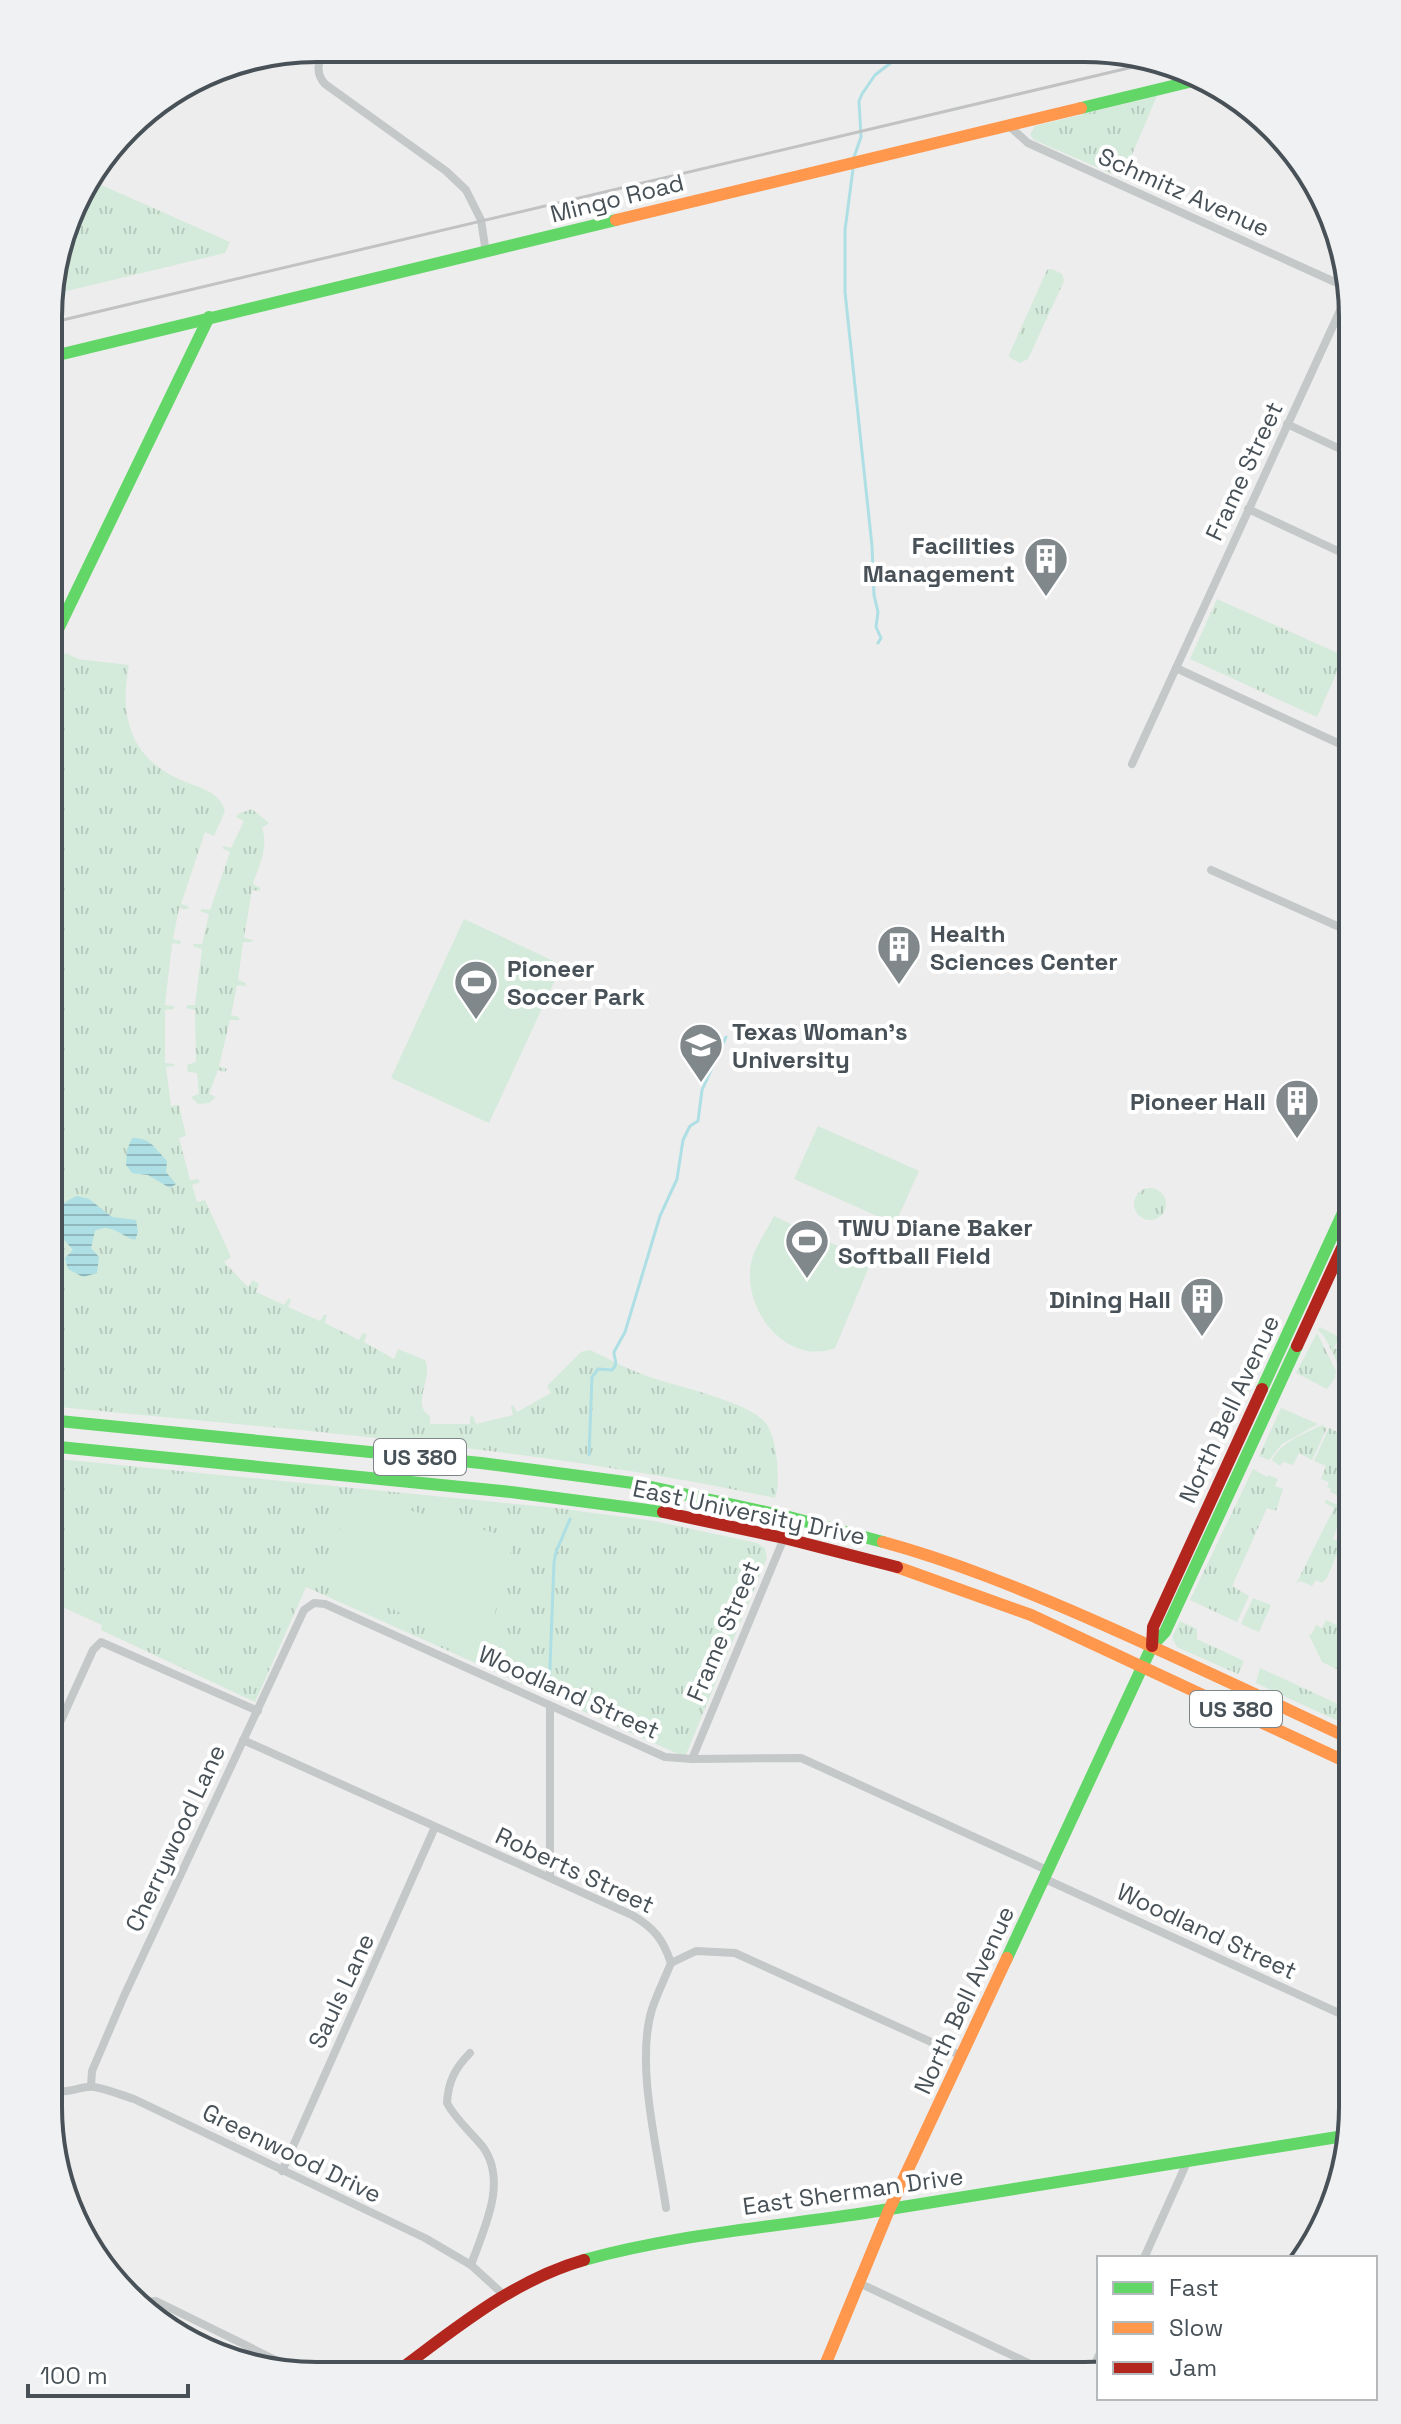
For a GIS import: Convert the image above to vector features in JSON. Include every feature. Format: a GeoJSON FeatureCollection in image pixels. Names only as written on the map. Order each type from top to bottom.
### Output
{"type":"FeatureCollection","features":[{"type":"Feature","properties":{"kind":"main road","name":"Mingo Road"},"geometry":{"type":"LineString","coordinates":[[62,354],[1184,83]]}},
{"type":"Feature","properties":{"kind":"main road"},"geometry":{"type":"LineString","coordinates":[[62,621],[209,317]]}},
{"type":"Feature","properties":{"kind":"main road","name":"North Bell Avenue"},"geometry":{"type":"LineString","coordinates":[[1152,1646],[1153,1627],[1338,1223]]}},
{"type":"Feature","properties":{"kind":"main road","name":"North Bell Avenue"},"geometry":{"type":"LineString","coordinates":[[826,2362],[889,2210],[1142,1666],[1152,1646],[1165,1632],[1338,1256]]}},
{"type":"Feature","properties":{"kind":"main road","name":"East University Drive"},"geometry":{"type":"LineString","coordinates":[[62,1421],[481,1463],[618,1481],[789,1517],[920,1552],[1032,1594],[1338,1733]]}},
{"type":"Feature","properties":{"kind":"main road","name":"East University Drive"},"geometry":{"type":"LineString","coordinates":[[62,1447],[511,1492],[675,1514],[784,1538],[900,1568],[1031,1615],[1338,1758]]}},
{"type":"Feature","properties":{"kind":"main road","name":"East Sherman Drive"},"geometry":{"type":"LineString","coordinates":[[411,2362],[537,2277],[605,2253],[1337,2137]]}},
{"type":"Feature","properties":{"kind":"street"},"geometry":{"type":"LineString","coordinates":[[320,62],[319,78],[325,84],[446,171],[466,190],[481,220],[486,253]]}},
{"type":"Feature","properties":{"kind":"street","name":"Schmitz Avenue"},"geometry":{"type":"LineString","coordinates":[[1008,125],[1028,143],[1336,283]]}},
{"type":"Feature","properties":{"kind":"street","name":"Frame Street"},"geometry":{"type":"LineString","coordinates":[[1132,764],[1339,310]]}},
{"type":"Feature","properties":{"kind":"street"},"geometry":{"type":"LineString","coordinates":[[1287,424],[1339,448]]}},
{"type":"Feature","properties":{"kind":"street"},"geometry":{"type":"LineString","coordinates":[[1248,509],[1339,551]]}},
{"type":"Feature","properties":{"kind":"street"},"geometry":{"type":"LineString","coordinates":[[1176,668],[1339,743]]}},
{"type":"Feature","properties":{"kind":"street"},"geometry":{"type":"LineString","coordinates":[[1211,870],[1339,927]]}},
{"type":"Feature","properties":{"kind":"street","name":"Frame Street"},"geometry":{"type":"LineString","coordinates":[[692,1759],[784,1538],[789,1517]]}},
{"type":"Feature","properties":{"kind":"street","name":"Woodland Street"},"geometry":{"type":"LineString","coordinates":[[304,1610],[314,1603],[325,1604],[665,1757],[801,1758],[1338,2012]]}},
{"type":"Feature","properties":{"kind":"street","name":"Cherrywood Lane"},"geometry":{"type":"LineString","coordinates":[[91,2086],[92,2071],[124,1996],[304,1610]]}},
{"type":"Feature","properties":{"kind":"street"},"geometry":{"type":"LineString","coordinates":[[62,1718],[93,1650],[101,1642],[258,1711]]}},
{"type":"Feature","properties":{"kind":"street"},"geometry":{"type":"LineString","coordinates":[[550,1706],[550,1876]]}},
{"type":"Feature","properties":{"kind":"street","name":"Roberts Street"},"geometry":{"type":"LineString","coordinates":[[243,1740],[550,1876],[645,1922],[663,1940],[671,1963]]}},
{"type":"Feature","properties":{"kind":"street","name":"Sauls Lane"},"geometry":{"type":"LineString","coordinates":[[282,2171],[435,1827]]}},
{"type":"Feature","properties":{"kind":"street"},"geometry":{"type":"LineString","coordinates":[[666,2208],[648,2090],[646,2052],[651,2010],[671,1963],[696,1951],[735,1953],[962,2056]]}},
{"type":"Feature","properties":{"kind":"street"},"geometry":{"type":"LineString","coordinates":[[470,2053],[455,2068],[447,2103],[486,2151],[495,2174],[490,2213],[471,2265]]}},
{"type":"Feature","properties":{"kind":"street","name":"Greenwood Drive"},"geometry":{"type":"LineString","coordinates":[[62,2092],[91,2086],[134,2099],[425,2238],[471,2265],[505,2296]]}},
{"type":"Feature","properties":{"kind":"street"},"geometry":{"type":"LineString","coordinates":[[1145,2256],[1188,2160]]}},
{"type":"Feature","properties":{"kind":"street"},"geometry":{"type":"LineString","coordinates":[[857,2282],[1026,2362]]}},
{"type":"Feature","properties":{"kind":"street"},"geometry":{"type":"LineString","coordinates":[[152,2302],[269,2357]]}},
{"type":"Feature","properties":{"kind":"green space"},"geometry":{"type":"Polygon","coordinates":[[[1157,96],[1122,178],[1034,140],[1030,135],[1035,126],[1157,96]]]}},
{"type":"Feature","properties":{"kind":"green space"},"geometry":{"type":"Polygon","coordinates":[[[100,184],[230,242],[225,253],[64,292],[81,220],[100,184]]]}},
{"type":"Feature","properties":{"kind":"green space"},"geometry":{"type":"Polygon","coordinates":[[[1047,270],[1062,274],[1064,281],[1028,359],[1020,363],[1009,355],[1047,270]]]}},
{"type":"Feature","properties":{"kind":"green space"},"geometry":{"type":"Polygon","coordinates":[[[1217,599],[1339,654],[1339,668],[1317,717],[1190,659],[1217,599]]]}},
{"type":"Feature","properties":{"kind":"green space"},"geometry":{"type":"Polygon","coordinates":[[[66,653],[78,659],[129,665],[126,684],[128,718],[139,747],[164,771],[213,794],[225,811],[214,836],[205,832],[181,904],[189,909],[179,908],[173,939],[181,941],[180,944],[172,943],[165,1005],[174,1006],[174,1009],[165,1010],[165,1063],[175,1064],[166,1067],[171,1106],[179,1105],[186,1136],[179,1138],[190,1180],[198,1179],[200,1182],[192,1185],[197,1202],[205,1200],[231,1257],[224,1262],[248,1287],[253,1280],[259,1284],[256,1292],[284,1305],[289,1298],[288,1307],[320,1321],[327,1315],[325,1323],[359,1340],[363,1333],[367,1334],[364,1342],[394,1359],[398,1349],[425,1360],[427,1375],[422,1405],[430,1416],[430,1424],[470,1424],[470,1417],[473,1416],[476,1424],[513,1415],[511,1406],[517,1412],[551,1393],[547,1386],[581,1352],[590,1350],[645,1375],[732,1403],[759,1417],[767,1425],[776,1450],[778,1472],[775,1498],[595,1465],[504,1453],[62,1407],[62,656],[66,653]]]}},
{"type":"Feature","properties":{"kind":"green space"},"geometry":{"type":"Polygon","coordinates":[[[252,809],[269,823],[262,828],[264,849],[253,884],[261,888],[259,891],[252,890],[244,938],[253,940],[243,942],[238,980],[246,986],[237,985],[231,1015],[239,1017],[239,1020],[230,1020],[219,1066],[227,1069],[225,1072],[218,1070],[209,1094],[216,1097],[209,1103],[198,1104],[191,1097],[199,1094],[197,1073],[188,1072],[187,1065],[196,1062],[195,1010],[186,1008],[187,1005],[195,1005],[202,949],[193,944],[202,944],[209,914],[200,911],[210,910],[230,852],[222,848],[231,848],[244,821],[236,817],[238,814],[252,809]]]}},
{"type":"Feature","properties":{"kind":"green space","name":"Pioneer Soccer Park"},"geometry":{"type":"Polygon","coordinates":[[[464,919],[562,965],[489,1123],[391,1078],[464,919]]]}},
{"type":"Feature","properties":{"kind":"green space"},"geometry":{"type":"Polygon","coordinates":[[[818,1126],[919,1171],[895,1224],[794,1179],[818,1126]]]}},
{"type":"Feature","properties":{"kind":"green space"},"geometry":{"type":"Polygon","coordinates":[[[1150,1188],[1162,1192],[1166,1204],[1162,1216],[1150,1220],[1138,1216],[1134,1204],[1138,1192],[1150,1188]]]}},
{"type":"Feature","properties":{"kind":"green space","name":"TWU Diane Baker Softball Field"},"geometry":{"type":"Polygon","coordinates":[[[774,1216],[865,1259],[869,1267],[835,1348],[802,1350],[788,1343],[764,1321],[756,1306],[751,1290],[751,1265],[755,1250],[774,1216]]]}},
{"type":"Feature","properties":{"kind":"green space"},"geometry":{"type":"Polygon","coordinates":[[[1320,1327],[1338,1337],[1334,1348],[1338,1350],[1338,1364],[1327,1342],[1318,1330],[1320,1327]]]}},
{"type":"Feature","properties":{"kind":"green space"},"geometry":{"type":"Polygon","coordinates":[[[1317,1333],[1336,1371],[1327,1389],[1296,1373],[1317,1333]]]}},
{"type":"Feature","properties":{"kind":"green space"},"geometry":{"type":"Polygon","coordinates":[[[1281,1408],[1318,1424],[1282,1444],[1269,1460],[1259,1456],[1281,1408]]]}},
{"type":"Feature","properties":{"kind":"green space"},"geometry":{"type":"Polygon","coordinates":[[[1322,1425],[1327,1428],[1312,1460],[1299,1453],[1293,1465],[1283,1462],[1280,1466],[1272,1460],[1287,1443],[1322,1425]]]}},
{"type":"Feature","properties":{"kind":"green space"},"geometry":{"type":"Polygon","coordinates":[[[1329,1428],[1338,1432],[1338,1496],[1330,1492],[1331,1489],[1327,1487],[1329,1482],[1321,1479],[1326,1466],[1314,1461],[1329,1428]]]}},
{"type":"Feature","properties":{"kind":"green space"},"geometry":{"type":"Polygon","coordinates":[[[62,1459],[556,1508],[654,1521],[757,1543],[765,1548],[767,1558],[685,1757],[306,1587],[255,1702],[101,1630],[102,1625],[62,1607],[62,1459]]]}},
{"type":"Feature","properties":{"kind":"green space"},"geometry":{"type":"Polygon","coordinates":[[[1253,1469],[1278,1479],[1275,1486],[1283,1489],[1276,1511],[1267,1508],[1232,1586],[1249,1596],[1237,1622],[1190,1600],[1253,1469]]]}},
{"type":"Feature","properties":{"kind":"green space"},"geometry":{"type":"Polygon","coordinates":[[[1326,1500],[1338,1505],[1338,1525],[1333,1539],[1338,1541],[1338,1551],[1322,1583],[1316,1580],[1312,1586],[1300,1581],[1296,1584],[1334,1508],[1325,1503],[1326,1500]]]}},
{"type":"Feature","properties":{"kind":"green space"},"geometry":{"type":"Polygon","coordinates":[[[346,1501],[378,1502],[514,1538],[486,1648],[327,1582],[346,1501]]]}},
{"type":"Feature","properties":{"kind":"green space"},"geometry":{"type":"Polygon","coordinates":[[[1253,1598],[1271,1605],[1259,1632],[1241,1624],[1253,1598]]]}},
{"type":"Feature","properties":{"kind":"green space"},"geometry":{"type":"Polygon","coordinates":[[[1326,1620],[1338,1626],[1338,1670],[1322,1662],[1309,1635],[1316,1625],[1322,1628],[1326,1620]]]}},
{"type":"Feature","properties":{"kind":"green space"},"geometry":{"type":"Polygon","coordinates":[[[1180,1621],[1197,1629],[1197,1639],[1244,1661],[1238,1674],[1177,1647],[1172,1637],[1180,1621]]]}},
{"type":"Feature","properties":{"kind":"green space"},"geometry":{"type":"Polygon","coordinates":[[[1260,1668],[1338,1704],[1338,1721],[1256,1683],[1260,1668]]]}},
{"type":"Feature","properties":{"kind":"water"},"geometry":{"type":"Polygon","coordinates":[[[132,1138],[144,1140],[155,1148],[167,1161],[166,1172],[176,1184],[170,1188],[148,1175],[132,1173],[126,1165],[132,1138]]]}},
{"type":"Feature","properties":{"kind":"water"},"geometry":{"type":"Polygon","coordinates":[[[77,1196],[89,1199],[112,1217],[136,1220],[138,1232],[135,1240],[111,1229],[95,1231],[91,1248],[99,1257],[97,1273],[83,1277],[68,1269],[65,1258],[73,1250],[62,1237],[62,1205],[77,1196]]]}},
{"type":"Feature","properties":{"kind":"waterway"},"geometry":{"type":"LineString","coordinates":[[854,157],[861,137],[859,101],[875,75],[892,62]]}},
{"type":"Feature","properties":{"kind":"waterway"},"geometry":{"type":"LineString","coordinates":[[853,169],[845,230],[845,292],[872,546],[874,595],[878,612],[876,627],[881,638],[878,643]]}},
{"type":"Feature","properties":{"kind":"waterway"},"geometry":{"type":"LineString","coordinates":[[589,1455],[592,1377],[598,1369],[612,1370],[615,1365],[614,1352],[625,1332],[660,1216],[677,1179],[683,1140],[690,1126],[698,1121],[702,1090],[726,1037]]}},
{"type":"Feature","properties":{"kind":"waterway"},"geometry":{"type":"LineString","coordinates":[[549,1692],[554,1563],[570,1519]]}},
{"type":"Feature","properties":{"kind":"railway"},"geometry":{"type":"LineString","coordinates":[[62,320],[1133,67]]}},
{"type":"Feature","properties":{"kind":"traffic: fast"},"geometry":{"type":"LineString","coordinates":[[1081,108],[1184,83]]}},
{"type":"Feature","properties":{"kind":"traffic: fast"},"geometry":{"type":"LineString","coordinates":[[62,354],[616,220]]}},
{"type":"Feature","properties":{"kind":"traffic: fast"},"geometry":{"type":"LineString","coordinates":[[62,621],[209,317]]}},
{"type":"Feature","properties":{"kind":"traffic: fast"},"geometry":{"type":"LineString","coordinates":[[1262,1389],[1338,1223]]}},
{"type":"Feature","properties":{"kind":"traffic: fast"},"geometry":{"type":"LineString","coordinates":[[1007,1958],[1152,1646],[1165,1632],[1297,1346]]}},
{"type":"Feature","properties":{"kind":"traffic: fast"},"geometry":{"type":"LineString","coordinates":[[62,1421],[481,1463],[633,1483],[789,1517],[883,1542]]}},
{"type":"Feature","properties":{"kind":"traffic: fast"},"geometry":{"type":"LineString","coordinates":[[62,1447],[511,1492],[663,1512]]}},
{"type":"Feature","properties":{"kind":"traffic: fast"},"geometry":{"type":"LineString","coordinates":[[584,2260],[691,2237],[871,2212],[1337,2137]]}},
{"type":"Feature","properties":{"kind":"traffic: slow"},"geometry":{"type":"LineString","coordinates":[[616,220],[1081,108]]}},
{"type":"Feature","properties":{"kind":"traffic: slow"},"geometry":{"type":"LineString","coordinates":[[883,1542],[961,1567],[1063,1607],[1338,1733]]}},
{"type":"Feature","properties":{"kind":"traffic: slow"},"geometry":{"type":"LineString","coordinates":[[897,1567],[1031,1615],[1338,1758]]}},
{"type":"Feature","properties":{"kind":"traffic: slow"},"geometry":{"type":"LineString","coordinates":[[826,2362],[889,2210],[1007,1958]]}},
{"type":"Feature","properties":{"kind":"traffic: jam"},"geometry":{"type":"LineString","coordinates":[[1297,1346],[1338,1256]]}},
{"type":"Feature","properties":{"kind":"traffic: jam"},"geometry":{"type":"LineString","coordinates":[[1152,1646],[1153,1627],[1262,1389]]}},
{"type":"Feature","properties":{"kind":"traffic: jam"},"geometry":{"type":"LineString","coordinates":[[663,1512],[897,1567]]}},
{"type":"Feature","properties":{"kind":"traffic: jam"},"geometry":{"type":"LineString","coordinates":[[410,2362],[484,2308],[532,2280],[584,2260]]}},
{"type":"Feature","properties":{"kind":"place","name":"Facilities Management"},"geometry":{"type":"Point","coordinates":[1046,598]}},
{"type":"Feature","properties":{"kind":"place","name":"Health Sciences Center"},"geometry":{"type":"Point","coordinates":[899,986]}},
{"type":"Feature","properties":{"kind":"place","name":"Pioneer Soccer Park"},"geometry":{"type":"Point","coordinates":[476,1021]}},
{"type":"Feature","properties":{"kind":"place","name":"Texas Woman's University"},"geometry":{"type":"Point","coordinates":[701,1084]}},
{"type":"Feature","properties":{"kind":"place","name":"Pioneer Hall"},"geometry":{"type":"Point","coordinates":[1297,1140]}},
{"type":"Feature","properties":{"kind":"place","name":"TWU Diane Baker Softball Field"},"geometry":{"type":"Point","coordinates":[807,1280]}},
{"type":"Feature","properties":{"kind":"place","name":"Dining Hall"},"geometry":{"type":"Point","coordinates":[1202,1338]}}]}
